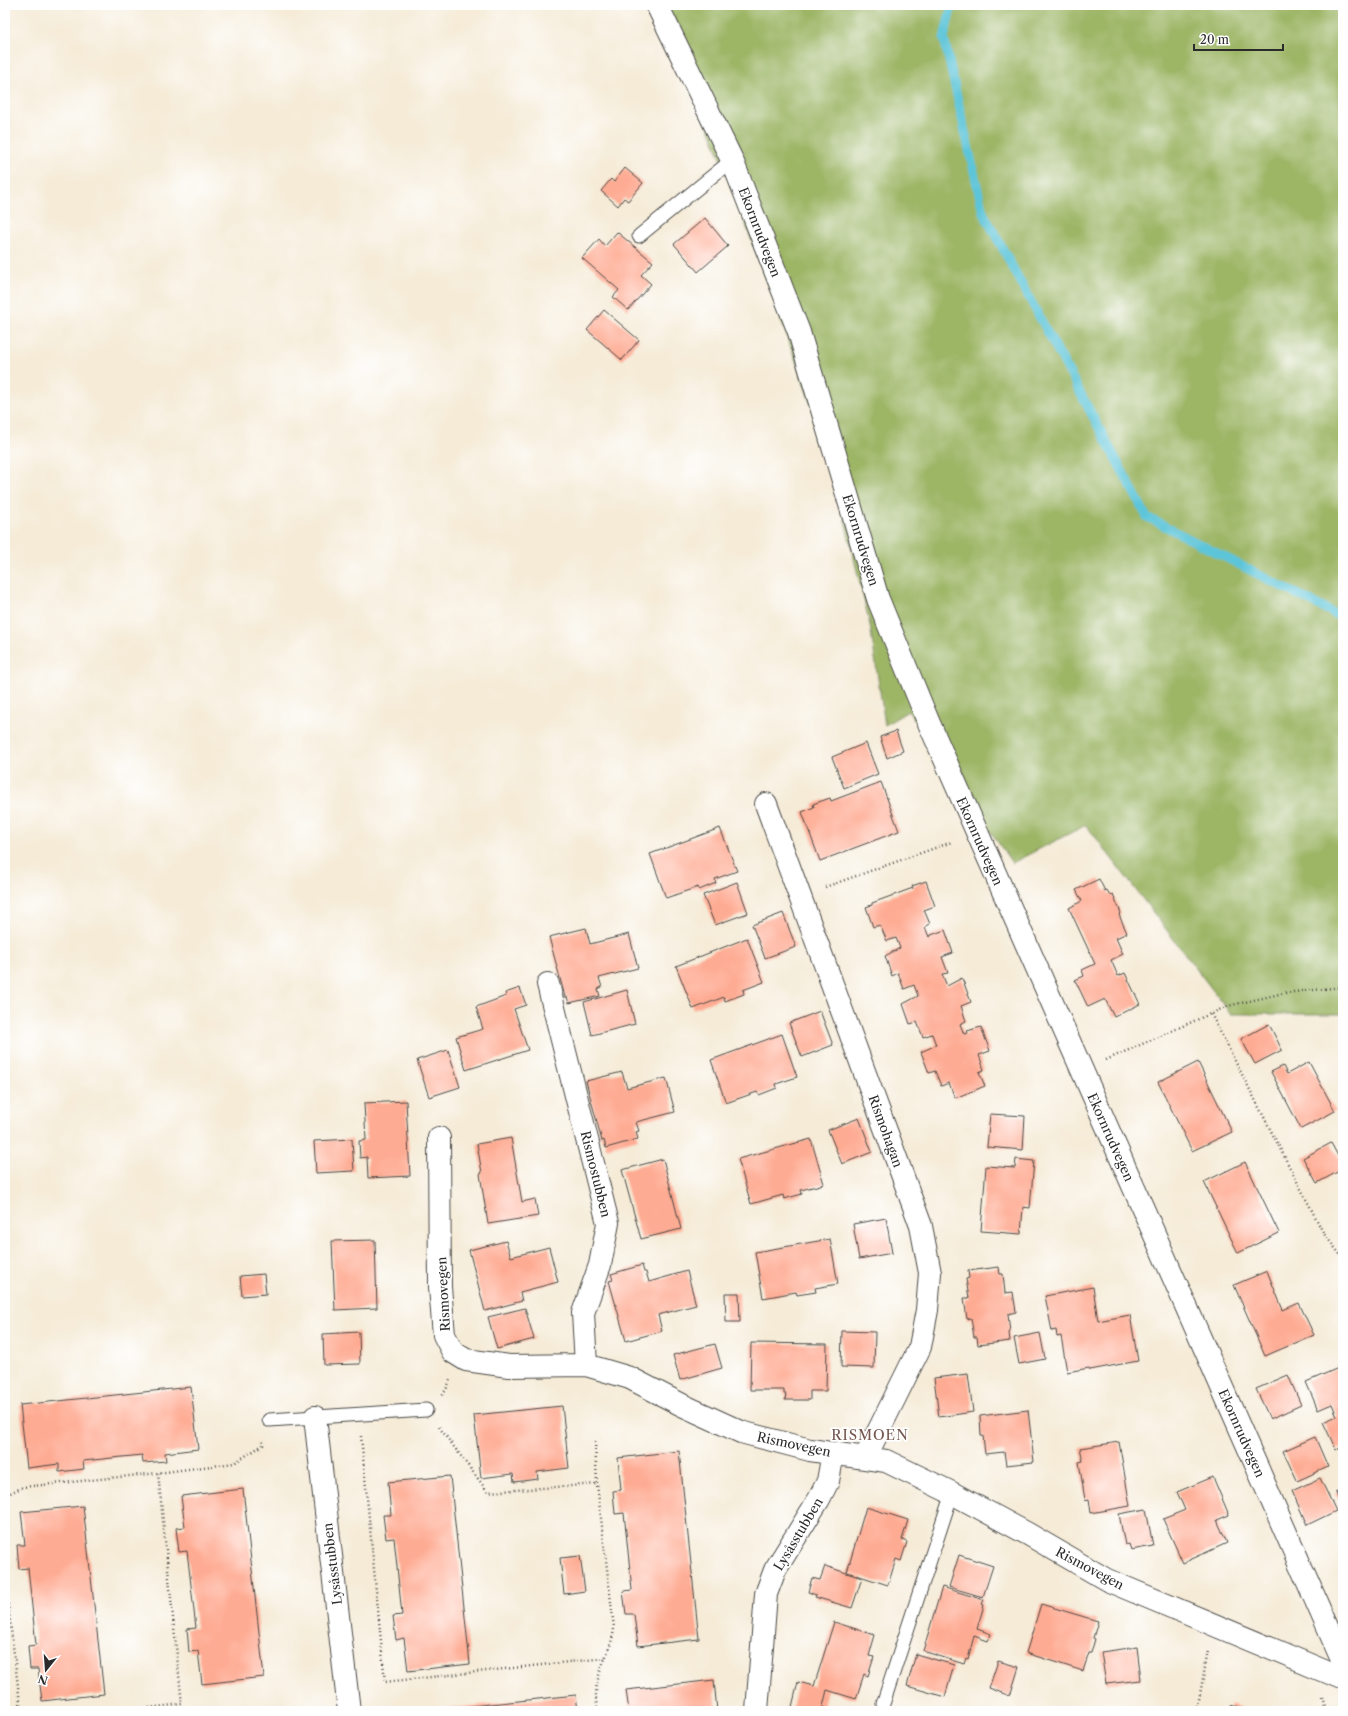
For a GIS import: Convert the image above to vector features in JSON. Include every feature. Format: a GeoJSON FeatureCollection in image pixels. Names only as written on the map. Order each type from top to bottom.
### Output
{"type":"FeatureCollection","features":[{"type":"Feature","properties":{"kind":"street","name":"Ekornrudvegen"},"geometry":{"type":"LineString","coordinates":[[657,5],[732,160],[799,332],[878,599],[928,722],[1343,1662]]}},
{"type":"Feature","properties":{"kind":"street","name":"Rismohagan"},"geometry":{"type":"LineString","coordinates":[[766,804],[921,1226],[930,1272],[927,1310],[920,1347],[865,1458]]}},
{"type":"Feature","properties":{"kind":"street","name":"Rismostubben"},"geometry":{"type":"LineString","coordinates":[[548,984],[608,1223],[600,1265],[583,1313],[586,1365]]}},
{"type":"Feature","properties":{"kind":"street","name":"Rismovegen"},"geometry":{"type":"LineString","coordinates":[[439,1138],[440,1287],[444,1335],[453,1352],[466,1360],[509,1366],[586,1365],[630,1378],[682,1405],[741,1432],[810,1450],[886,1462],[952,1493],[1028,1534],[1107,1580],[1343,1679]]}},
{"type":"Feature","properties":{"kind":"street","name":"Lysåsstubben"},"geometry":{"type":"LineString","coordinates":[[315,1417],[349,1711]]}},
{"type":"Feature","properties":{"kind":"street","name":"Lysåsstubben"},"geometry":{"type":"LineString","coordinates":[[757,1711],[766,1594],[775,1570],[819,1499],[828,1481],[833,1453]]}},
{"type":"Feature","properties":{"kind":"lane"},"geometry":{"type":"LineString","coordinates":[[639,236],[732,160]]}},
{"type":"Feature","properties":{"kind":"lane"},"geometry":{"type":"LineString","coordinates":[[269,1420],[426,1410]]}},
{"type":"Feature","properties":{"kind":"lane"},"geometry":{"type":"LineString","coordinates":[[883,1704],[952,1493]]}},
{"type":"Feature","properties":{"kind":"path"},"geometry":{"type":"LineString","coordinates":[[800,896],[977,833]]}},
{"type":"Feature","properties":{"kind":"path"},"geometry":{"type":"LineString","coordinates":[[1082,1070],[1228,1006],[1284,993],[1343,987]]}},
{"type":"Feature","properties":{"kind":"path"},"geometry":{"type":"LineString","coordinates":[[1212,1014],[1324,1234],[1343,1258]]}},
{"type":"Feature","properties":{"kind":"path"},"geometry":{"type":"LineString","coordinates":[[466,1360],[450,1377],[446,1390],[426,1410],[488,1492],[597,1484]]}},
{"type":"Feature","properties":{"kind":"path"},"geometry":{"type":"LineString","coordinates":[[359,1414],[385,1682],[605,1658]]}},
{"type":"Feature","properties":{"kind":"path"},"geometry":{"type":"LineString","coordinates":[[5,1495],[23,1487],[158,1473],[234,1463],[263,1445],[269,1420]]}},
{"type":"Feature","properties":{"kind":"path"},"geometry":{"type":"LineString","coordinates":[[595,1442],[597,1484],[614,1628],[613,1642],[605,1658],[597,1681],[597,1711]]}},
{"type":"Feature","properties":{"kind":"path"},"geometry":{"type":"LineString","coordinates":[[121,1711],[182,1704],[158,1473]]}},
{"type":"Feature","properties":{"kind":"path"},"geometry":{"type":"LineString","coordinates":[[5,1580],[21,1711]]}},
{"type":"Feature","properties":{"kind":"path"},"geometry":{"type":"LineString","coordinates":[[1197,1711],[1212,1625]]}},
{"type":"Feature","properties":{"kind":"green space"},"geometry":{"type":"Polygon","coordinates":[[[656,5],[1343,5],[1343,1014],[1231,1014],[1086,825],[1012,863],[908,711],[885,725],[870,625],[829,455],[774,300],[715,143],[656,5]]]}},
{"type":"Feature","properties":{"kind":"building"},"geometry":{"type":"Polygon","coordinates":[[[625,168],[643,183],[628,201],[624,198],[618,206],[601,191],[611,179],[614,182],[625,168]]]}},
{"type":"Feature","properties":{"kind":"building"},"geometry":{"type":"Polygon","coordinates":[[[705,218],[728,246],[698,272],[674,244],[705,218]]]}},
{"type":"Feature","properties":{"kind":"building"},"geometry":{"type":"Polygon","coordinates":[[[617,232],[653,262],[641,275],[651,284],[628,310],[613,297],[619,290],[582,258],[599,239],[605,246],[617,232]]]}},
{"type":"Feature","properties":{"kind":"building"},"geometry":{"type":"Polygon","coordinates":[[[604,310],[639,340],[622,360],[587,330],[604,310]]]}},
{"type":"Feature","properties":{"kind":"building"},"geometry":{"type":"Polygon","coordinates":[[[896,731],[903,751],[887,758],[880,737],[896,731]]]}},
{"type":"Feature","properties":{"kind":"building"},"geometry":{"type":"Polygon","coordinates":[[[866,743],[878,774],[844,788],[832,757],[866,743]]]}},
{"type":"Feature","properties":{"kind":"building"},"geometry":{"type":"Polygon","coordinates":[[[881,782],[899,831],[820,861],[802,812],[814,807],[813,804],[830,798],[831,801],[881,782]]]}},
{"type":"Feature","properties":{"kind":"building"},"geometry":{"type":"Polygon","coordinates":[[[720,828],[737,871],[715,879],[716,883],[699,890],[698,887],[666,898],[650,854],[720,828]]]}},
{"type":"Feature","properties":{"kind":"building"},"geometry":{"type":"Polygon","coordinates":[[[1099,879],[1105,891],[1107,890],[1110,895],[1113,894],[1121,913],[1119,915],[1127,933],[1116,938],[1123,954],[1111,960],[1118,976],[1125,973],[1140,1004],[1114,1017],[1105,999],[1088,1007],[1075,980],[1084,976],[1082,970],[1095,964],[1069,908],[1082,901],[1076,890],[1099,879]]]}},
{"type":"Feature","properties":{"kind":"building"},"geometry":{"type":"Polygon","coordinates":[[[926,881],[935,906],[924,910],[930,924],[925,927],[929,937],[945,930],[953,953],[942,957],[948,973],[942,974],[947,986],[962,978],[971,1002],[961,1006],[966,1021],[960,1024],[964,1034],[968,1033],[967,1031],[981,1027],[990,1051],[979,1055],[984,1070],[979,1072],[985,1086],[955,1098],[949,1083],[941,1086],[935,1071],[929,1073],[921,1052],[936,1045],[932,1034],[923,1037],[917,1022],[910,1024],[903,1004],[918,996],[914,985],[904,989],[898,973],[892,976],[885,956],[900,948],[896,938],[887,941],[880,925],[873,927],[866,907],[872,905],[872,903],[913,888],[912,886],[926,881]]]}},
{"type":"Feature","properties":{"kind":"building"},"geometry":{"type":"Polygon","coordinates":[[[737,882],[748,913],[715,925],[703,895],[737,882]]]}},
{"type":"Feature","properties":{"kind":"building"},"geometry":{"type":"Polygon","coordinates":[[[783,913],[796,947],[765,958],[752,925],[783,913]]]}},
{"type":"Feature","properties":{"kind":"building"},"geometry":{"type":"Polygon","coordinates":[[[586,928],[590,944],[629,934],[638,968],[599,978],[602,987],[598,989],[600,996],[569,1003],[567,997],[565,997],[549,937],[586,928]]]}},
{"type":"Feature","properties":{"kind":"building"},"geometry":{"type":"Polygon","coordinates":[[[747,938],[764,982],[743,990],[744,994],[725,1001],[724,997],[693,1009],[676,966],[747,938]]]}},
{"type":"Feature","properties":{"kind":"building"},"geometry":{"type":"Polygon","coordinates":[[[520,988],[526,1005],[514,1009],[528,1050],[466,1070],[456,1037],[483,1029],[476,1007],[506,996],[505,993],[520,988]]]}},
{"type":"Feature","properties":{"kind":"building"},"geometry":{"type":"Polygon","coordinates":[[[627,990],[635,1024],[592,1035],[584,1002],[627,990]]]}},
{"type":"Feature","properties":{"kind":"building"},"geometry":{"type":"Polygon","coordinates":[[[820,1011],[833,1045],[802,1057],[789,1023],[820,1011]]]}},
{"type":"Feature","properties":{"kind":"building"},"geometry":{"type":"Polygon","coordinates":[[[1269,1024],[1282,1050],[1255,1064],[1241,1039],[1269,1024]]]}},
{"type":"Feature","properties":{"kind":"building"},"geometry":{"type":"Polygon","coordinates":[[[782,1034],[797,1077],[776,1084],[777,1088],[759,1095],[757,1092],[726,1103],[711,1060],[782,1034]]]}},
{"type":"Feature","properties":{"kind":"building"},"geometry":{"type":"Polygon","coordinates":[[[448,1050],[460,1087],[429,1097],[417,1060],[448,1050]]]}},
{"type":"Feature","properties":{"kind":"building"},"geometry":{"type":"Polygon","coordinates":[[[1198,1062],[1232,1132],[1192,1151],[1158,1082],[1198,1062]]]}},
{"type":"Feature","properties":{"kind":"building"},"geometry":{"type":"Polygon","coordinates":[[[1309,1062],[1335,1111],[1301,1129],[1271,1072],[1283,1066],[1287,1074],[1309,1062]]]}},
{"type":"Feature","properties":{"kind":"building"},"geometry":{"type":"Polygon","coordinates":[[[622,1072],[627,1088],[666,1078],[675,1112],[636,1122],[639,1131],[636,1132],[638,1139],[606,1148],[604,1140],[602,1141],[586,1081],[622,1072]]]}},
{"type":"Feature","properties":{"kind":"building"},"geometry":{"type":"Polygon","coordinates":[[[406,1101],[410,1176],[368,1178],[367,1157],[360,1158],[359,1141],[366,1140],[364,1103],[406,1101]]]}},
{"type":"Feature","properties":{"kind":"building"},"geometry":{"type":"Polygon","coordinates":[[[990,1114],[1025,1116],[1023,1150],[987,1147],[990,1114]]]}},
{"type":"Feature","properties":{"kind":"building"},"geometry":{"type":"Polygon","coordinates":[[[859,1118],[872,1152],[842,1164],[828,1130],[859,1118]]]}},
{"type":"Feature","properties":{"kind":"building"},"geometry":{"type":"Polygon","coordinates":[[[511,1138],[522,1202],[535,1199],[538,1216],[488,1224],[477,1144],[511,1138]]]}},
{"type":"Feature","properties":{"kind":"building"},"geometry":{"type":"Polygon","coordinates":[[[352,1139],[354,1171],[316,1173],[314,1141],[352,1139]]]}},
{"type":"Feature","properties":{"kind":"building"},"geometry":{"type":"Polygon","coordinates":[[[811,1139],[824,1184],[801,1190],[802,1194],[784,1199],[783,1195],[751,1204],[738,1159],[811,1139]]]}},
{"type":"Feature","properties":{"kind":"building"},"geometry":{"type":"Polygon","coordinates":[[[1331,1143],[1343,1165],[1343,1169],[1317,1183],[1303,1158],[1331,1143]]]}},
{"type":"Feature","properties":{"kind":"building"},"geometry":{"type":"Polygon","coordinates":[[[663,1159],[681,1229],[641,1239],[622,1170],[663,1159]]]}},
{"type":"Feature","properties":{"kind":"building"},"geometry":{"type":"Polygon","coordinates":[[[1016,1159],[1034,1161],[1030,1208],[1023,1207],[1021,1234],[981,1231],[986,1166],[1015,1168],[1016,1159]]]}},
{"type":"Feature","properties":{"kind":"building"},"geometry":{"type":"Polygon","coordinates":[[[1245,1162],[1279,1233],[1238,1253],[1204,1182],[1245,1162]]]}},
{"type":"Feature","properties":{"kind":"building"},"geometry":{"type":"Polygon","coordinates":[[[886,1218],[892,1253],[859,1259],[853,1224],[886,1218]]]}},
{"type":"Feature","properties":{"kind":"building"},"geometry":{"type":"Polygon","coordinates":[[[830,1239],[838,1284],[815,1288],[816,1292],[797,1295],[796,1292],[763,1298],[755,1252],[830,1239]]]}},
{"type":"Feature","properties":{"kind":"building"},"geometry":{"type":"Polygon","coordinates":[[[375,1240],[377,1308],[335,1310],[332,1241],[375,1240]]]}},
{"type":"Feature","properties":{"kind":"building"},"geometry":{"type":"Polygon","coordinates":[[[506,1241],[511,1257],[549,1247],[558,1282],[520,1292],[522,1301],[485,1311],[469,1250],[506,1241]]]}},
{"type":"Feature","properties":{"kind":"building"},"geometry":{"type":"Polygon","coordinates":[[[642,1265],[649,1282],[687,1271],[696,1305],[658,1315],[662,1331],[626,1341],[609,1281],[613,1280],[611,1274],[642,1265]]]}},
{"type":"Feature","properties":{"kind":"building"},"geometry":{"type":"Polygon","coordinates":[[[999,1267],[1000,1274],[1003,1274],[1005,1293],[1013,1292],[1016,1312],[1008,1314],[1010,1341],[978,1345],[977,1337],[974,1337],[971,1318],[967,1319],[964,1298],[969,1298],[966,1279],[969,1278],[968,1271],[999,1267]]]}},
{"type":"Feature","properties":{"kind":"building"},"geometry":{"type":"Polygon","coordinates":[[[1267,1271],[1283,1310],[1299,1303],[1314,1335],[1265,1356],[1234,1285],[1267,1271]]]}},
{"type":"Feature","properties":{"kind":"building"},"geometry":{"type":"Polygon","coordinates":[[[264,1274],[266,1294],[242,1296],[240,1276],[264,1274]]]}},
{"type":"Feature","properties":{"kind":"building"},"geometry":{"type":"Polygon","coordinates":[[[1093,1287],[1098,1321],[1130,1315],[1138,1361],[1090,1370],[1089,1368],[1067,1372],[1061,1336],[1057,1337],[1056,1330],[1052,1331],[1045,1296],[1093,1287]]]}},
{"type":"Feature","properties":{"kind":"building"},"geometry":{"type":"Polygon","coordinates":[[[725,1293],[739,1293],[740,1322],[726,1322],[725,1293]]]}},
{"type":"Feature","properties":{"kind":"building"},"geometry":{"type":"Polygon","coordinates":[[[525,1308],[534,1339],[497,1349],[488,1317],[525,1308]]]}},
{"type":"Feature","properties":{"kind":"building"},"geometry":{"type":"Polygon","coordinates":[[[842,1331],[875,1332],[874,1368],[841,1367],[842,1331]]]}},
{"type":"Feature","properties":{"kind":"building"},"geometry":{"type":"Polygon","coordinates":[[[359,1332],[360,1364],[324,1365],[323,1334],[359,1332]]]}},
{"type":"Feature","properties":{"kind":"building"},"geometry":{"type":"Polygon","coordinates":[[[1040,1333],[1045,1359],[1019,1364],[1014,1338],[1040,1333]]]}},
{"type":"Feature","properties":{"kind":"building"},"geometry":{"type":"Polygon","coordinates":[[[751,1343],[827,1344],[826,1391],[810,1391],[810,1400],[785,1400],[786,1394],[784,1394],[784,1390],[750,1390],[751,1343]]]}},
{"type":"Feature","properties":{"kind":"building"},"geometry":{"type":"Polygon","coordinates":[[[715,1344],[722,1368],[680,1380],[673,1355],[715,1344]]]}},
{"type":"Feature","properties":{"kind":"building"},"geometry":{"type":"Polygon","coordinates":[[[1343,1366],[1343,1447],[1336,1450],[1323,1422],[1337,1416],[1332,1404],[1318,1410],[1306,1382],[1343,1366]]]}},
{"type":"Feature","properties":{"kind":"building"},"geometry":{"type":"Polygon","coordinates":[[[968,1374],[973,1412],[939,1417],[934,1378],[968,1374]]]}},
{"type":"Feature","properties":{"kind":"building"},"geometry":{"type":"Polygon","coordinates":[[[1288,1375],[1301,1405],[1270,1419],[1256,1389],[1288,1375]]]}},
{"type":"Feature","properties":{"kind":"building"},"geometry":{"type":"Polygon","coordinates":[[[191,1387],[198,1449],[165,1453],[166,1461],[143,1463],[142,1455],[83,1461],[84,1469],[59,1472],[59,1464],[27,1468],[20,1405],[191,1387]]]}},
{"type":"Feature","properties":{"kind":"building"},"geometry":{"type":"Polygon","coordinates":[[[562,1406],[569,1468],[537,1472],[538,1479],[514,1482],[513,1474],[481,1478],[474,1415],[562,1406]]]}},
{"type":"Feature","properties":{"kind":"building"},"geometry":{"type":"Polygon","coordinates":[[[1028,1410],[1034,1462],[1006,1465],[1004,1452],[985,1454],[983,1436],[981,1436],[980,1416],[1028,1410]]]}},
{"type":"Feature","properties":{"kind":"building"},"geometry":{"type":"Polygon","coordinates":[[[1315,1437],[1328,1467],[1297,1481],[1283,1451],[1315,1437]]]}},
{"type":"Feature","properties":{"kind":"building"},"geometry":{"type":"Polygon","coordinates":[[[1119,1442],[1130,1506],[1091,1513],[1089,1499],[1085,1500],[1079,1462],[1083,1461],[1080,1448],[1119,1442]]]}},
{"type":"Feature","properties":{"kind":"building"},"geometry":{"type":"Polygon","coordinates":[[[679,1451],[699,1639],[638,1646],[634,1614],[626,1614],[623,1591],[632,1590],[624,1513],[615,1514],[613,1491],[621,1490],[618,1458],[679,1451]]]}},
{"type":"Feature","properties":{"kind":"building"},"geometry":{"type":"Polygon","coordinates":[[[450,1476],[470,1664],[408,1671],[404,1638],[396,1640],[393,1616],[402,1615],[394,1538],[386,1539],[383,1515],[391,1515],[388,1482],[450,1476]]]}},
{"type":"Feature","properties":{"kind":"building"},"geometry":{"type":"Polygon","coordinates":[[[1213,1477],[1229,1515],[1217,1520],[1227,1543],[1183,1563],[1163,1519],[1185,1510],[1177,1492],[1213,1477]]]}},
{"type":"Feature","properties":{"kind":"building"},"geometry":{"type":"Polygon","coordinates":[[[1320,1478],[1336,1511],[1307,1525],[1292,1491],[1320,1478]]]}},
{"type":"Feature","properties":{"kind":"building"},"geometry":{"type":"Polygon","coordinates":[[[243,1489],[264,1677],[202,1684],[198,1651],[189,1652],[187,1629],[196,1628],[187,1551],[179,1552],[176,1528],[185,1527],[181,1496],[243,1489]]]}},
{"type":"Feature","properties":{"kind":"building"},"geometry":{"type":"Polygon","coordinates":[[[1343,1490],[1343,1510],[1336,1493],[1343,1490]]]}},
{"type":"Feature","properties":{"kind":"building"},"geometry":{"type":"Polygon","coordinates":[[[83,1506],[104,1694],[42,1701],[38,1669],[30,1669],[28,1646],[36,1645],[28,1568],[19,1569],[17,1545],[25,1545],[21,1512],[83,1506]]]}},
{"type":"Feature","properties":{"kind":"building"},"geometry":{"type":"Polygon","coordinates":[[[866,1507],[908,1520],[902,1540],[907,1542],[901,1561],[896,1559],[888,1585],[847,1572],[866,1507]]]}},
{"type":"Feature","properties":{"kind":"building"},"geometry":{"type":"Polygon","coordinates":[[[1146,1509],[1153,1546],[1131,1550],[1129,1544],[1125,1545],[1119,1514],[1146,1509]]]}},
{"type":"Feature","properties":{"kind":"building"},"geometry":{"type":"Polygon","coordinates":[[[959,1555],[993,1566],[983,1597],[949,1587],[959,1555]]]}},
{"type":"Feature","properties":{"kind":"building"},"geometry":{"type":"Polygon","coordinates":[[[580,1556],[585,1591],[564,1594],[560,1558],[580,1556]]]}},
{"type":"Feature","properties":{"kind":"building"},"geometry":{"type":"Polygon","coordinates":[[[825,1566],[862,1578],[852,1608],[815,1597],[816,1595],[808,1592],[812,1578],[820,1580],[825,1566]]]}},
{"type":"Feature","properties":{"kind":"building"},"geometry":{"type":"Polygon","coordinates":[[[942,1587],[984,1600],[977,1629],[991,1634],[988,1641],[974,1636],[968,1659],[966,1658],[964,1664],[923,1651],[942,1587]]]}},
{"type":"Feature","properties":{"kind":"building"},"geometry":{"type":"Polygon","coordinates":[[[1041,1604],[1098,1621],[1093,1638],[1095,1639],[1091,1653],[1089,1653],[1083,1671],[1026,1653],[1041,1604]]]}},
{"type":"Feature","properties":{"kind":"building"},"geometry":{"type":"Polygon","coordinates":[[[834,1622],[875,1635],[869,1656],[874,1657],[868,1676],[864,1674],[856,1699],[827,1690],[822,1711],[791,1711],[798,1682],[814,1686],[834,1622]]]}},
{"type":"Feature","properties":{"kind":"building"},"geometry":{"type":"Polygon","coordinates":[[[1137,1647],[1141,1680],[1106,1684],[1101,1652],[1137,1647]]]}},
{"type":"Feature","properties":{"kind":"building"},"geometry":{"type":"Polygon","coordinates":[[[916,1654],[954,1665],[945,1697],[907,1686],[916,1654]]]}},
{"type":"Feature","properties":{"kind":"building"},"geometry":{"type":"Polygon","coordinates":[[[998,1661],[1019,1667],[1010,1696],[989,1688],[998,1661]]]}},
{"type":"Feature","properties":{"kind":"building"},"geometry":{"type":"Polygon","coordinates":[[[714,1680],[717,1711],[629,1711],[626,1690],[714,1680]]]}},
{"type":"Feature","properties":{"kind":"building"},"geometry":{"type":"Polygon","coordinates":[[[576,1695],[578,1711],[433,1711],[433,1710],[576,1695]]]}},
{"type":"Feature","properties":{"kind":"building"},"geometry":{"type":"Polygon","coordinates":[[[1231,1705],[1247,1711],[1229,1711],[1231,1705]]]}},
{"type":"Feature","properties":{"kind":"waterway"},"geometry":{"type":"LineString","coordinates":[[952,5],[944,38],[983,212],[1147,517],[1343,618]]}},
{"type":"Feature","properties":{"kind":"district","name":"RISMOEN"},"geometry":{"type":"Point","coordinates":[870,1435]}}]}
